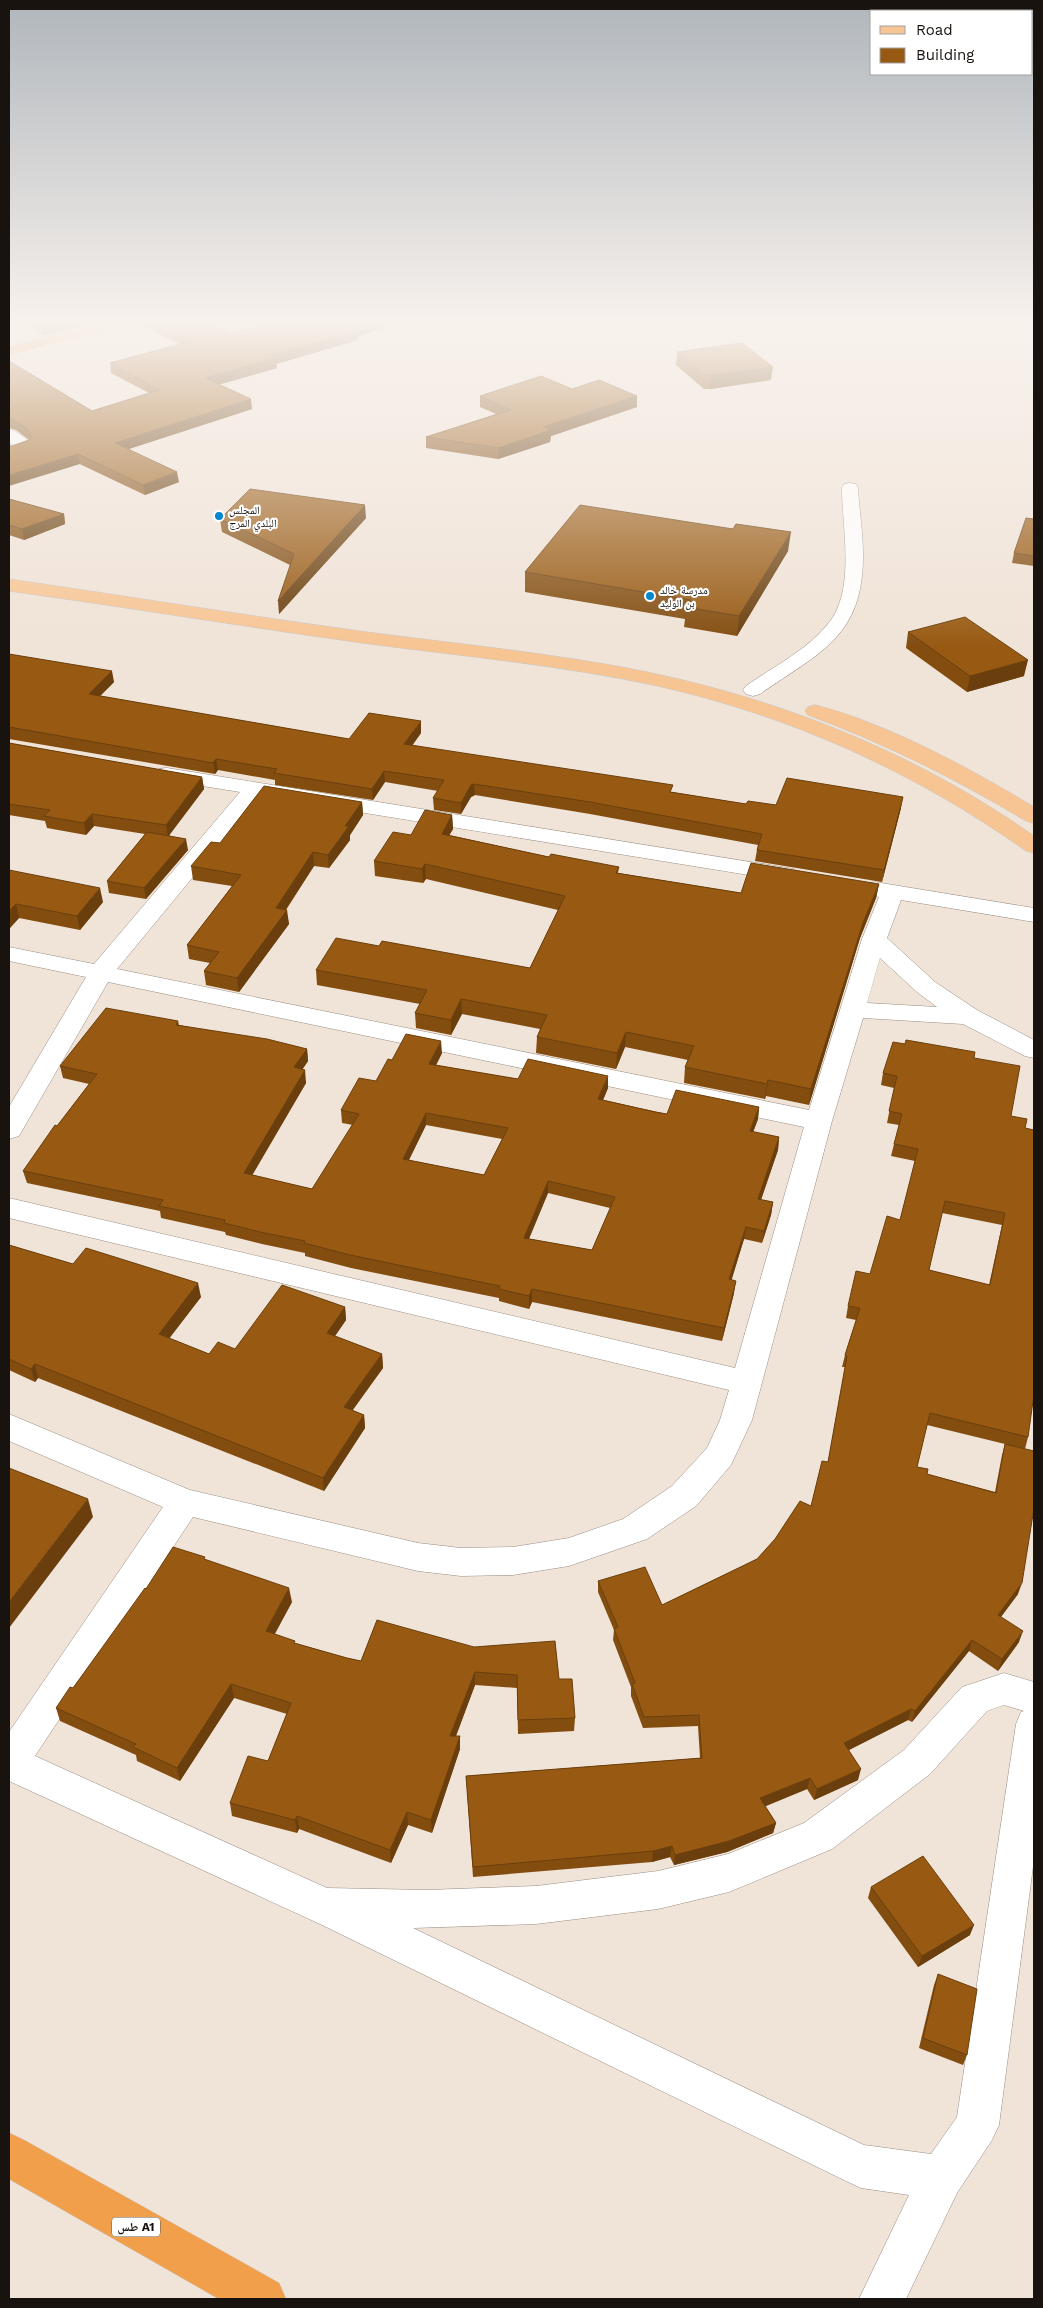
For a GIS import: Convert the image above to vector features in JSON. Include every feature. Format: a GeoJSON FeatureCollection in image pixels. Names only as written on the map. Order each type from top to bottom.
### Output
{"type":"FeatureCollection","features":[{"type":"Feature","properties":{"kind":"highway","name":"طس A1"},"geometry":{"type":"LineString","coordinates":[[9,2155],[263,2299]]}},
{"type":"Feature","properties":{"kind":"main road"},"geometry":{"type":"LineString","coordinates":[[9,572],[676,670],[753,690],[904,744],[1000,795],[1034,816]]}},
{"type":"Feature","properties":{"kind":"main road"},"geometry":{"type":"LineString","coordinates":[[9,585],[358,637],[606,670],[702,692],[804,725],[897,764],[956,795],[1034,846]]}},
{"type":"Feature","properties":{"kind":"street"},"geometry":{"type":"LineString","coordinates":[[9,434],[24,446],[9,452]]}},
{"type":"Feature","properties":{"kind":"street"},"geometry":{"type":"LineString","coordinates":[[753,690],[812,648],[828,634],[843,614],[852,586],[854,559],[850,488]]}},
{"type":"Feature","properties":{"kind":"street"},"geometry":{"type":"LineString","coordinates":[[146,770],[805,878]]}},
{"type":"Feature","properties":{"kind":"street"},"geometry":{"type":"LineString","coordinates":[[9,1130],[101,972],[254,789]]}},
{"type":"Feature","properties":{"kind":"street"},"geometry":{"type":"LineString","coordinates":[[854,885],[1034,915]]}},
{"type":"Feature","properties":{"kind":"street"},"geometry":{"type":"LineString","coordinates":[[9,1427],[185,1502],[418,1557],[461,1562],[513,1561],[569,1552],[635,1529],[684,1496],[720,1456],[736,1420],[819,1120],[874,940],[893,892]]}},
{"type":"Feature","properties":{"kind":"street"},"geometry":{"type":"LineString","coordinates":[[874,940],[926,987],[968,1016],[1034,1050]]}},
{"type":"Feature","properties":{"kind":"street"},"geometry":{"type":"LineString","coordinates":[[9,954],[819,1120]]}},
{"type":"Feature","properties":{"kind":"street"},"geometry":{"type":"LineString","coordinates":[[852,1010],[968,1016]]}},
{"type":"Feature","properties":{"kind":"street"},"geometry":{"type":"LineString","coordinates":[[9,1208],[745,1382]]}},
{"type":"Feature","properties":{"kind":"street"},"geometry":{"type":"LineString","coordinates":[[185,1502],[9,1763],[326,1907],[861,2166],[942,2177]]}},
{"type":"Feature","properties":{"kind":"street"},"geometry":{"type":"LineString","coordinates":[[326,1907],[426,1909],[536,1905],[658,1890],[729,1873],[818,1836],[917,1762],[975,1698],[1004,1689],[1034,1698]]}},
{"type":"Feature","properties":{"kind":"street"},"geometry":{"type":"LineString","coordinates":[[882,2299],[942,2177],[977,2125],[1034,1724]]}},
{"type":"Feature","properties":{"kind":"building"},"geometry":{"type":"Polygon","coordinates":[[[28,431],[153,431],[115,443],[177,472],[143,485],[78,454],[9,475],[9,447],[29,440],[32,436],[28,431]]]}},
{"type":"Feature","properties":{"kind":"building"},"geometry":{"type":"Polygon","coordinates":[[[446,431],[549,431],[498,448],[426,437],[446,431]]]}},
{"type":"Feature","properties":{"kind":"building"},"geometry":{"type":"Polygon","coordinates":[[[250,489],[365,505],[278,601],[294,554],[220,519],[250,489]]]}},
{"type":"Feature","properties":{"kind":"building"},"geometry":{"type":"Polygon","coordinates":[[[9,499],[64,514],[22,529],[9,525],[9,499]]]}},
{"type":"Feature","properties":{"kind":"building"},"geometry":{"type":"Polygon","coordinates":[[[580,505],[733,529],[736,524],[791,532],[739,616],[686,607],[691,600],[525,572],[580,505]]]}},
{"type":"Feature","properties":{"kind":"building"},"geometry":{"type":"Polygon","coordinates":[[[1026,518],[1034,519],[1034,556],[1014,553],[1026,518]]]}},
{"type":"Feature","properties":{"kind":"building"},"geometry":{"type":"Polygon","coordinates":[[[965,617],[1028,660],[970,676],[908,632],[965,617]]]}},
{"type":"Feature","properties":{"kind":"building"},"geometry":{"type":"Polygon","coordinates":[[[9,654],[112,671],[89,694],[349,739],[369,713],[421,721],[404,744],[673,785],[670,792],[746,804],[748,801],[776,805],[787,778],[903,797],[884,870],[757,850],[762,834],[590,802],[474,784],[471,785],[461,803],[433,798],[444,780],[384,771],[372,789],[274,773],[277,769],[216,759],[213,763],[9,727],[9,654]]]}},
{"type":"Feature","properties":{"kind":"building"},"geometry":{"type":"Polygon","coordinates":[[[9,743],[202,777],[166,825],[92,814],[84,823],[44,816],[50,810],[9,804],[9,743]]]}},
{"type":"Feature","properties":{"kind":"building"},"geometry":{"type":"Polygon","coordinates":[[[264,786],[362,802],[345,826],[349,826],[328,855],[313,852],[276,908],[287,910],[237,978],[204,971],[219,952],[187,945],[241,875],[191,866],[211,842],[220,843],[264,786]]]}},
{"type":"Feature","properties":{"kind":"building"},"geometry":{"type":"Polygon","coordinates":[[[425,810],[452,815],[442,834],[549,857],[551,854],[619,867],[616,873],[741,893],[751,863],[879,884],[863,923],[811,1089],[768,1080],[767,1084],[685,1067],[694,1046],[626,1032],[617,1053],[537,1037],[547,1015],[461,999],[451,1020],[415,1013],[427,990],[316,970],[336,938],[379,946],[382,941],[530,968],[565,896],[425,864],[422,869],[374,861],[393,832],[411,835],[425,810]]]}},
{"type":"Feature","properties":{"kind":"building"},"geometry":{"type":"Polygon","coordinates":[[[147,832],[186,839],[144,888],[107,881],[147,832]]]}},
{"type":"Feature","properties":{"kind":"building"},"geometry":{"type":"Polygon","coordinates":[[[9,870],[100,888],[77,916],[16,904],[9,911],[9,870]]]}},
{"type":"Feature","properties":{"kind":"building"},"geometry":{"type":"Polygon","coordinates":[[[106,1008],[178,1021],[176,1025],[267,1039],[307,1049],[294,1067],[305,1070],[244,1173],[312,1189],[359,1114],[341,1110],[359,1078],[376,1081],[388,1059],[392,1060],[406,1034],[441,1041],[429,1064],[518,1079],[528,1059],[608,1076],[598,1099],[655,1112],[667,1114],[676,1090],[759,1107],[750,1131],[779,1137],[758,1199],[773,1202],[764,1231],[746,1227],[729,1279],[736,1281],[724,1328],[532,1289],[529,1296],[499,1289],[500,1286],[350,1255],[304,1243],[305,1241],[224,1223],[225,1220],[159,1206],[163,1200],[23,1171],[55,1125],[57,1126],[97,1074],[60,1066],[106,1008]],[[426,1113],[403,1159],[484,1175],[508,1128],[426,1113]],[[548,1181],[524,1238],[592,1250],[615,1197],[548,1181]]]}},
{"type":"Feature","properties":{"kind":"building"},"geometry":{"type":"Polygon","coordinates":[[[906,1040],[975,1052],[974,1058],[1020,1066],[1011,1116],[1027,1119],[1025,1128],[1034,1130],[1034,1394],[1028,1437],[930,1413],[917,1467],[928,1469],[927,1474],[996,1493],[1005,1444],[1034,1451],[1034,1508],[1022,1583],[998,1615],[1023,1631],[1002,1659],[972,1640],[915,1711],[911,1709],[844,1743],[861,1769],[817,1789],[810,1778],[760,1798],[776,1823],[729,1841],[675,1855],[672,1846],[653,1851],[473,1867],[466,1776],[702,1758],[699,1715],[644,1717],[632,1684],[635,1683],[614,1629],[618,1627],[598,1581],[645,1567],[662,1605],[757,1559],[775,1539],[800,1501],[811,1506],[822,1461],[828,1462],[847,1356],[845,1355],[860,1308],[848,1306],[856,1271],[870,1274],[887,1216],[900,1220],[918,1149],[894,1144],[902,1114],[889,1111],[897,1076],[883,1073],[893,1042],[905,1044],[906,1040]],[[945,1201],[929,1270],[990,1285],[1005,1213],[945,1201]]]}},
{"type":"Feature","properties":{"kind":"building"},"geometry":{"type":"Polygon","coordinates":[[[9,1245],[73,1264],[86,1248],[198,1283],[159,1334],[209,1354],[218,1342],[235,1349],[282,1285],[345,1307],[327,1333],[382,1354],[344,1407],[364,1415],[323,1478],[35,1364],[31,1369],[9,1359],[9,1245]]]}},
{"type":"Feature","properties":{"kind":"building"},"geometry":{"type":"Polygon","coordinates":[[[9,1468],[88,1499],[9,1602],[9,1468]]]}},
{"type":"Feature","properties":{"kind":"building"},"geometry":{"type":"Polygon","coordinates":[[[173,1547],[289,1588],[266,1631],[295,1641],[294,1643],[347,1658],[361,1661],[377,1620],[474,1647],[555,1641],[559,1679],[572,1679],[575,1718],[518,1720],[517,1675],[475,1672],[450,1736],[460,1736],[431,1820],[407,1812],[390,1850],[297,1816],[295,1820],[230,1803],[248,1756],[268,1761],[291,1703],[231,1684],[177,1768],[133,1747],[136,1744],[56,1708],[70,1687],[73,1688],[146,1589],[173,1547]]]}},
{"type":"Feature","properties":{"kind":"building"},"geometry":{"type":"Polygon","coordinates":[[[923,1856],[974,1925],[922,1956],[871,1887],[923,1856]]]}},
{"type":"Feature","properties":{"kind":"building"},"geometry":{"type":"Polygon","coordinates":[[[938,1974],[977,1989],[967,2055],[923,2038],[938,1974]]]}},
{"type":"Feature","properties":{"kind":"place","name":"المجلس البلدي المرج"},"geometry":{"type":"Point","coordinates":[219,516]}},
{"type":"Feature","properties":{"kind":"place","name":"مدرسة خالد بن الوليد"},"geometry":{"type":"Point","coordinates":[650,596]}}]}
